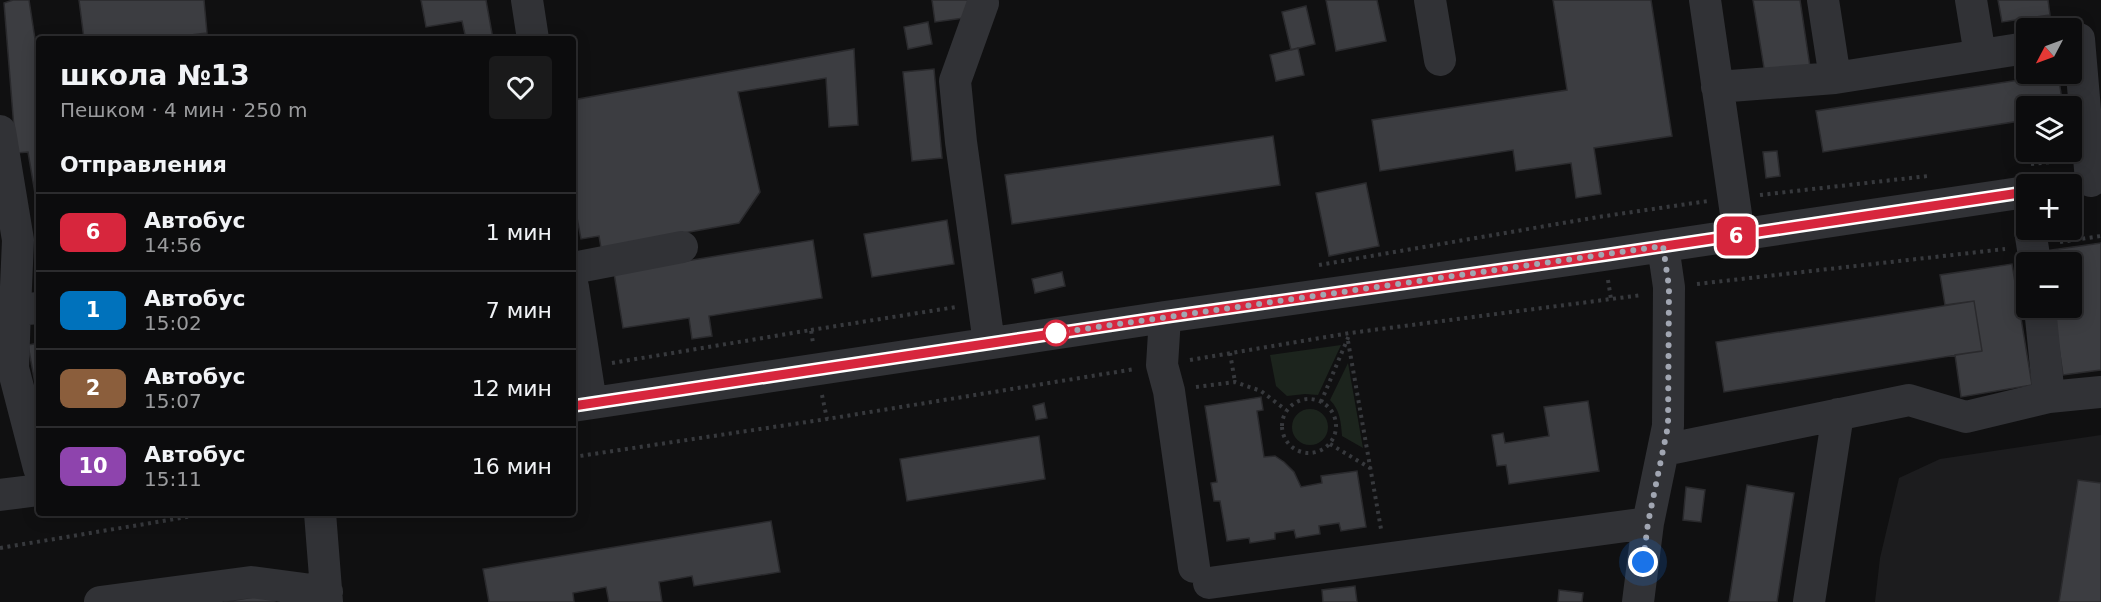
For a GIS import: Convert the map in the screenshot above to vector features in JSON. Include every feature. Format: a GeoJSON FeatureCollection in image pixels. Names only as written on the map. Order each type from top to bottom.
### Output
{"type":"FeatureCollection","features":[{"type":"Feature","properties":{"kind":"street"},"geometry":{"type":"LineString","coordinates":[[527,0],[533,36]]}},
{"type":"Feature","properties":{"kind":"street"},"geometry":{"type":"LineString","coordinates":[[1430,0],[1440,60]]}},
{"type":"Feature","properties":{"kind":"street"},"geometry":{"type":"LineString","coordinates":[[1705,0],[1739,235]]}},
{"type":"Feature","properties":{"kind":"street"},"geometry":{"type":"LineString","coordinates":[[1824,0],[1835,78]]}},
{"type":"Feature","properties":{"kind":"street"},"geometry":{"type":"LineString","coordinates":[[1971,0],[1980,55]]}},
{"type":"Feature","properties":{"kind":"street"},"geometry":{"type":"LineString","coordinates":[[983,3],[955,81],[961,142],[989,343]]}},
{"type":"Feature","properties":{"kind":"street"},"geometry":{"type":"LineString","coordinates":[[2084,38],[2088,175]]}},
{"type":"Feature","properties":{"kind":"street"},"geometry":{"type":"LineString","coordinates":[[1717,87],[1835,78],[2016,50]]}},
{"type":"Feature","properties":{"kind":"street"},"geometry":{"type":"LineString","coordinates":[[0,131],[27,309],[7,368],[36,459]]}},
{"type":"Feature","properties":{"kind":"street"},"geometry":{"type":"LineString","coordinates":[[576,326],[582,405],[1165,317],[1739,235],[2016,191]]}},
{"type":"Feature","properties":{"kind":"street"},"geometry":{"type":"LineString","coordinates":[[1638,602],[1648,523],[1668,426],[1669,287],[1663,246]]}},
{"type":"Feature","properties":{"kind":"street"},"geometry":{"type":"LineString","coordinates":[[576,267],[682,247]]}},
{"type":"Feature","properties":{"kind":"street"},"geometry":{"type":"LineString","coordinates":[[1165,317],[1166,378],[1201,575],[1648,523]]}},
{"type":"Feature","properties":{"kind":"street"},"geometry":{"type":"LineString","coordinates":[[2041,318],[2049,397]]}},
{"type":"Feature","properties":{"kind":"street"},"geometry":{"type":"LineString","coordinates":[[1664,450],[1909,400],[1966,417],[2049,397],[2101,392]]}},
{"type":"Feature","properties":{"kind":"street"},"geometry":{"type":"LineString","coordinates":[[1809,602],[1838,414]]}},
{"type":"Feature","properties":{"kind":"street"},"geometry":{"type":"LineString","coordinates":[[0,495],[36,490]]}},
{"type":"Feature","properties":{"kind":"street"},"geometry":{"type":"LineString","coordinates":[[99,602],[251,582],[327,597],[320,516]]}},
{"type":"Feature","properties":{"kind":"path"},"geometry":{"type":"LineString","coordinates":[[1317,265],[1598,217],[1733,198],[1935,175]]}},
{"type":"Feature","properties":{"kind":"path"},"geometry":{"type":"LineString","coordinates":[[1166,378],[1230,352],[1350,333],[1623,298],[1669,287],[2033,246],[2101,236]]}},
{"type":"Feature","properties":{"kind":"path"},"geometry":{"type":"LineString","coordinates":[[812,330],[984,303]]}},
{"type":"Feature","properties":{"kind":"path"},"geometry":{"type":"LineString","coordinates":[[1321,402],[1350,333]]}},
{"type":"Feature","properties":{"kind":"path"},"geometry":{"type":"LineString","coordinates":[[1348,341],[1381,529]]}},
{"type":"Feature","properties":{"kind":"path"},"geometry":{"type":"LineString","coordinates":[[1230,352],[1235,381]]}},
{"type":"Feature","properties":{"kind":"path"},"geometry":{"type":"LineString","coordinates":[[576,457],[817,421],[1166,378],[1235,381],[1261,391],[1287,410]]}},
{"type":"Feature","properties":{"kind":"path"},"geometry":{"type":"LineString","coordinates":[[1309,399],[1321,402],[1331,410],[1336,421],[1335,433],[1330,444],[1320,452],[1309,454],[1297,451],[1287,444],[1282,433],[1282,421],[1287,410],[1296,401],[1309,399]]}},
{"type":"Feature","properties":{"kind":"path"},"geometry":{"type":"LineString","coordinates":[[1330,444],[1370,468]]}},
{"type":"Feature","properties":{"kind":"path"},"geometry":{"type":"LineString","coordinates":[[0,548],[193,516]]}},
{"type":"Feature","properties":{"kind":"shaded area"},"geometry":{"type":"Polygon","coordinates":[[[1341,345],[1318,395],[1287,396],[1276,386],[1270,355],[1341,345]]]}},
{"type":"Feature","properties":{"kind":"shaded area"},"geometry":{"type":"Polygon","coordinates":[[[1348,363],[1363,448],[1342,436],[1338,412],[1330,400],[1348,363]]]}},
{"type":"Feature","properties":{"kind":"shaded area"},"geometry":{"type":"Polygon","coordinates":[[[1310,409],[1323,414],[1328,427],[1323,440],[1310,445],[1297,440],[1292,427],[1297,414],[1310,409]]]}},
{"type":"Feature","properties":{"kind":"shaded area"},"geometry":{"type":"Polygon","coordinates":[[[2101,435],[2101,602],[1875,602],[1880,558],[1899,478],[1940,459],[2101,435]]]}},
{"type":"Feature","properties":{"kind":"building"},"geometry":{"type":"Polygon","coordinates":[[[13,0],[29,0],[36,46],[36,199],[28,152],[16,153],[4,3],[13,0]]]}},
{"type":"Feature","properties":{"kind":"building"},"geometry":{"type":"Polygon","coordinates":[[[79,0],[204,0],[207,33],[182,36],[84,36],[79,0]]]}},
{"type":"Feature","properties":{"kind":"building"},"geometry":{"type":"Polygon","coordinates":[[[421,0],[486,0],[492,36],[465,36],[462,21],[426,27],[421,0]]]}},
{"type":"Feature","properties":{"kind":"building"},"geometry":{"type":"Polygon","coordinates":[[[932,0],[968,0],[971,17],[935,22],[932,0]]]}},
{"type":"Feature","properties":{"kind":"building"},"geometry":{"type":"Polygon","coordinates":[[[1326,0],[1377,0],[1386,41],[1336,51],[1326,0]]]}},
{"type":"Feature","properties":{"kind":"building"},"geometry":{"type":"Polygon","coordinates":[[[1553,0],[1651,0],[1672,136],[1594,148],[1601,194],[1576,198],[1571,163],[1516,171],[1513,150],[1380,171],[1372,120],[1567,90],[1553,0]]]}},
{"type":"Feature","properties":{"kind":"building"},"geometry":{"type":"Polygon","coordinates":[[[1753,0],[1800,0],[1810,67],[1765,74],[1753,0]]]}},
{"type":"Feature","properties":{"kind":"building"},"geometry":{"type":"Polygon","coordinates":[[[1998,0],[2048,0],[2050,15],[2016,18],[2016,20],[2002,22],[1998,0]]]}},
{"type":"Feature","properties":{"kind":"building"},"geometry":{"type":"Polygon","coordinates":[[[1306,6],[1315,44],[1291,50],[1282,12],[1306,6]]]}},
{"type":"Feature","properties":{"kind":"building"},"geometry":{"type":"Polygon","coordinates":[[[928,22],[932,44],[908,49],[904,27],[928,22]]]}},
{"type":"Feature","properties":{"kind":"building"},"geometry":{"type":"Polygon","coordinates":[[[1298,48],[1304,75],[1276,81],[1270,55],[1298,48]]]}},
{"type":"Feature","properties":{"kind":"building"},"geometry":{"type":"Polygon","coordinates":[[[854,49],[858,125],[829,127],[826,78],[738,92],[760,192],[739,223],[601,248],[599,236],[581,239],[576,213],[576,99],[854,49]]]}},
{"type":"Feature","properties":{"kind":"building"},"geometry":{"type":"Polygon","coordinates":[[[934,69],[942,158],[912,161],[903,72],[934,69]]]}},
{"type":"Feature","properties":{"kind":"building"},"geometry":{"type":"Polygon","coordinates":[[[2016,80],[2016,84],[2060,84],[2061,96],[2016,96],[2016,122],[1823,152],[1816,111],[2016,80]]]}},
{"type":"Feature","properties":{"kind":"building"},"geometry":{"type":"Polygon","coordinates":[[[1273,136],[1280,185],[1012,224],[1005,175],[1273,136]]]}},
{"type":"Feature","properties":{"kind":"building"},"geometry":{"type":"Polygon","coordinates":[[[1777,151],[1780,176],[1766,178],[1763,152],[1777,151]]]}},
{"type":"Feature","properties":{"kind":"building"},"geometry":{"type":"Polygon","coordinates":[[[1366,183],[1379,246],[1329,256],[1316,193],[1366,183]]]}},
{"type":"Feature","properties":{"kind":"building"},"geometry":{"type":"Polygon","coordinates":[[[947,220],[954,264],[872,277],[864,234],[947,220]]]}},
{"type":"Feature","properties":{"kind":"building"},"geometry":{"type":"Polygon","coordinates":[[[813,240],[822,298],[709,316],[712,336],[692,339],[689,318],[623,328],[614,273],[813,240]]]}},
{"type":"Feature","properties":{"kind":"building"},"geometry":{"type":"Polygon","coordinates":[[[2101,243],[2101,370],[2063,375],[2054,318],[2082,318],[2082,252],[2045,251],[2101,243]]]}},
{"type":"Feature","properties":{"kind":"building"},"geometry":{"type":"Polygon","coordinates":[[[2012,264],[2016,288],[2016,318],[2021,318],[2032,385],[1961,397],[1955,355],[1982,351],[1974,301],[1945,305],[1940,275],[2012,264]]]}},
{"type":"Feature","properties":{"kind":"building"},"geometry":{"type":"Polygon","coordinates":[[[1062,272],[1065,286],[1035,293],[1032,279],[1062,272]]]}},
{"type":"Feature","properties":{"kind":"building"},"geometry":{"type":"Polygon","coordinates":[[[1974,301],[1982,351],[1724,392],[1716,342],[1974,301]]]}},
{"type":"Feature","properties":{"kind":"building"},"geometry":{"type":"Polygon","coordinates":[[[36,344],[36,389],[28,345],[36,344]]]}},
{"type":"Feature","properties":{"kind":"building"},"geometry":{"type":"Polygon","coordinates":[[[1261,397],[1263,410],[1257,411],[1264,457],[1275,456],[1284,462],[1294,472],[1301,487],[1322,483],[1321,476],[1357,471],[1366,527],[1341,531],[1339,523],[1319,526],[1320,534],[1296,538],[1294,530],[1275,533],[1275,539],[1250,543],[1249,538],[1227,541],[1220,501],[1214,501],[1211,483],[1217,482],[1205,406],[1261,397]]]}},
{"type":"Feature","properties":{"kind":"building"},"geometry":{"type":"Polygon","coordinates":[[[1588,401],[1599,471],[1509,484],[1506,465],[1497,466],[1492,435],[1503,433],[1505,443],[1549,436],[1544,407],[1588,401]]]}},
{"type":"Feature","properties":{"kind":"building"},"geometry":{"type":"Polygon","coordinates":[[[1044,403],[1047,418],[1036,420],[1033,406],[1044,403]]]}},
{"type":"Feature","properties":{"kind":"building"},"geometry":{"type":"Polygon","coordinates":[[[1039,436],[1045,479],[907,501],[900,459],[1039,436]]]}},
{"type":"Feature","properties":{"kind":"building"},"geometry":{"type":"Polygon","coordinates":[[[2078,480],[2101,483],[2101,602],[2059,602],[2078,480]]]}},
{"type":"Feature","properties":{"kind":"building"},"geometry":{"type":"Polygon","coordinates":[[[1747,485],[1794,493],[1777,602],[1729,602],[1747,485]]]}},
{"type":"Feature","properties":{"kind":"building"},"geometry":{"type":"Polygon","coordinates":[[[1686,487],[1705,490],[1701,522],[1683,520],[1686,487]]]}},
{"type":"Feature","properties":{"kind":"building"},"geometry":{"type":"Polygon","coordinates":[[[771,521],[780,572],[694,586],[692,576],[659,582],[662,602],[609,602],[606,587],[573,593],[574,602],[489,602],[483,569],[771,521]]]}},
{"type":"Feature","properties":{"kind":"building"},"geometry":{"type":"Polygon","coordinates":[[[1355,586],[1357,602],[1323,602],[1322,590],[1355,586]]]}},
{"type":"Feature","properties":{"kind":"building"},"geometry":{"type":"Polygon","coordinates":[[[1559,590],[1583,593],[1582,602],[1558,602],[1559,590]]]}},
{"type":"Feature","properties":{"kind":"building"},"geometry":{"type":"Polygon","coordinates":[[[274,595],[275,602],[224,602],[248,598],[274,595]]]}},
{"type":"Feature","properties":{"kind":"bus line","name":"6"},"geometry":{"type":"LineString","coordinates":[[576,406],[2016,193]]}},
{"type":"Feature","properties":{"kind":"route"},"geometry":{"type":"LineString","coordinates":[[1056,333],[1663,246],[1669,287],[1668,426],[1648,523],[1643,562]]}}]}
